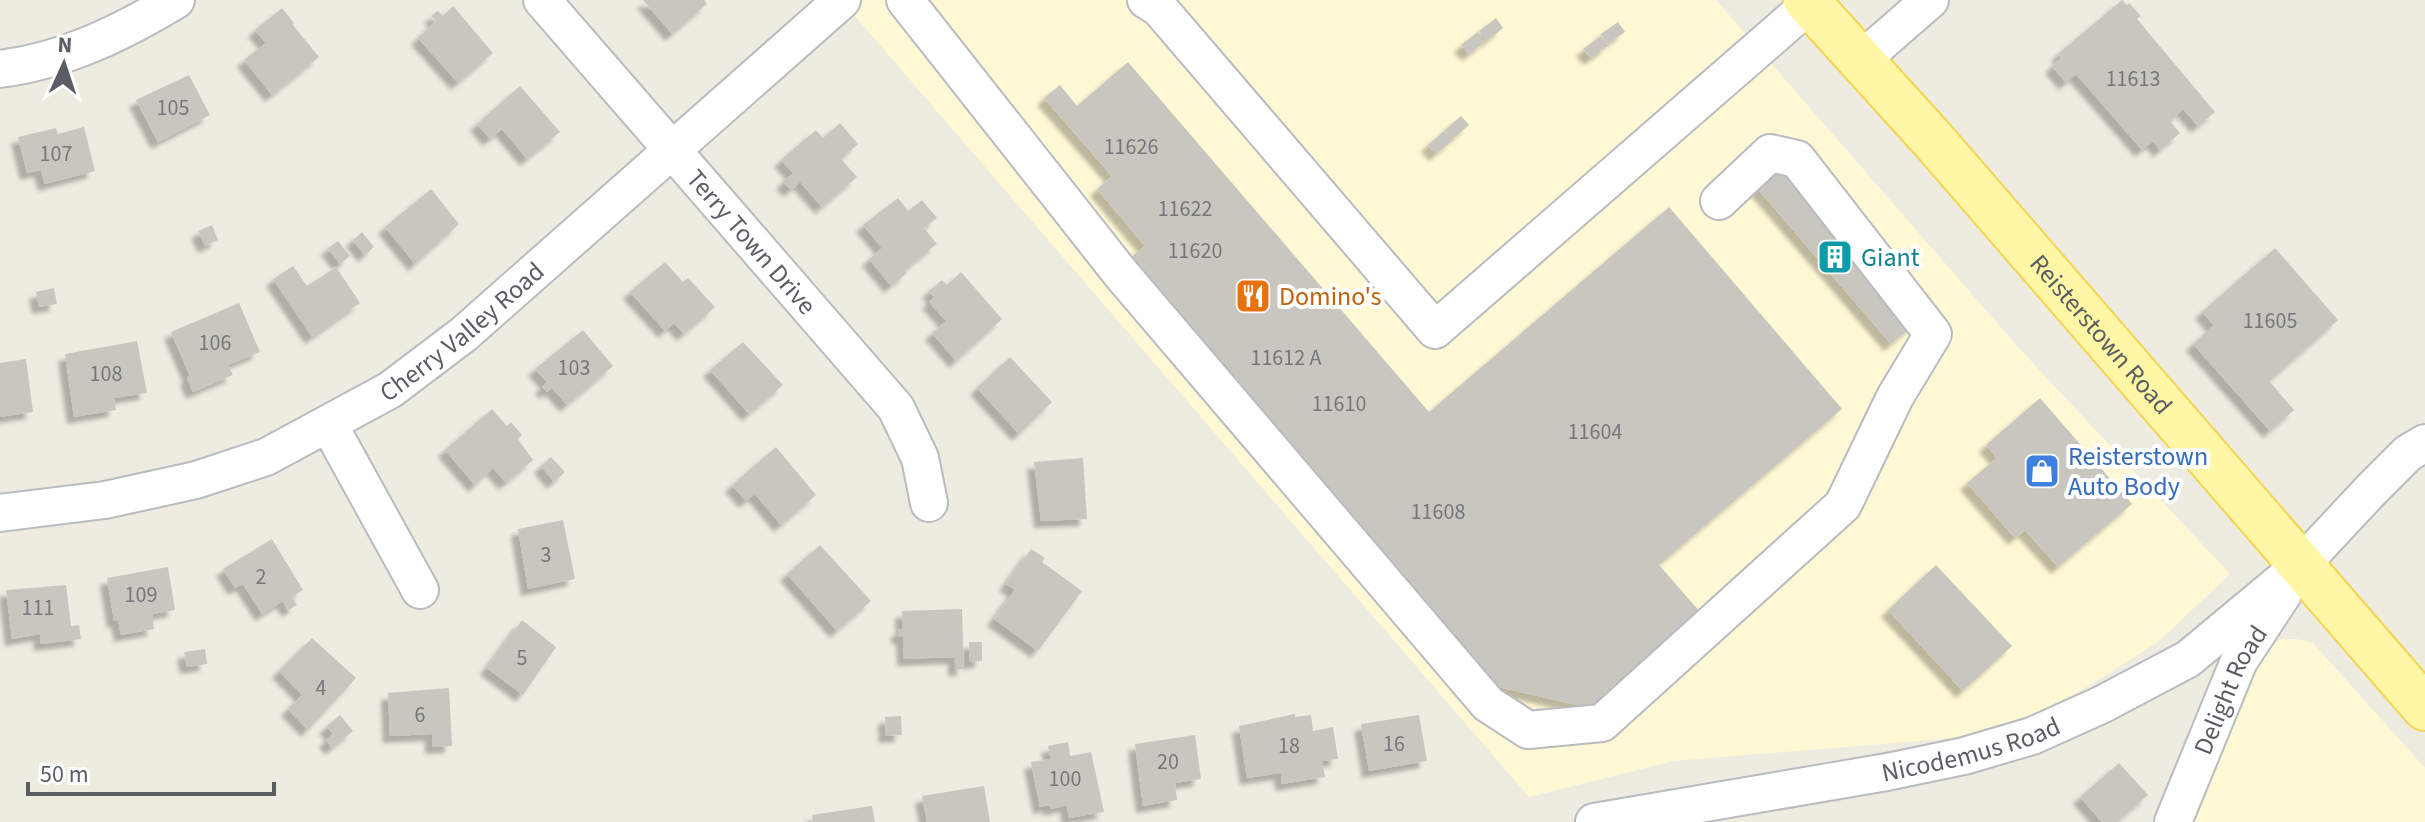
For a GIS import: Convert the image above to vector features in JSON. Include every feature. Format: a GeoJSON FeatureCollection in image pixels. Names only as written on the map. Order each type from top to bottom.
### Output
{"type":"FeatureCollection","features":[{"type":"Feature","properties":{"kind":"main road","name":"Reisterstown Road"},"geometry":{"type":"LineString","coordinates":[[1808,2],[1933,140],[2425,708]]}},
{"type":"Feature","properties":{"kind":"street"},"geometry":{"type":"LineString","coordinates":[[0,69],[22,67],[78,50],[126,30],[176,0]]}},
{"type":"Feature","properties":{"kind":"street","name":"Terry Town Drive"},"geometry":{"type":"LineString","coordinates":[[542,0],[896,408],[920,458],[929,503]]}},
{"type":"Feature","properties":{"kind":"street","name":"Cherry Valley Road"},"geometry":{"type":"LineString","coordinates":[[0,513],[105,500],[196,480],[266,457],[390,390],[464,334],[842,0]]}},
{"type":"Feature","properties":{"kind":"street"},"geometry":{"type":"LineString","coordinates":[[905,0],[1132,287],[1488,704],[1528,730],[1602,723],[1843,505],[1895,397],[1933,334],[1797,159],[1770,153],[1719,201]]}},
{"type":"Feature","properties":{"kind":"street"},"geometry":{"type":"LineString","coordinates":[[1146,0],[1159,8],[1435,330],[1808,2]]}},
{"type":"Feature","properties":{"kind":"street"},"geometry":{"type":"LineString","coordinates":[[1860,61],[1930,0]]}},
{"type":"Feature","properties":{"kind":"street"},"geometry":{"type":"LineString","coordinates":[[329,425],[420,590]]}},
{"type":"Feature","properties":{"kind":"street"},"geometry":{"type":"LineString","coordinates":[[2301,565],[2408,453],[2425,443]]}},
{"type":"Feature","properties":{"kind":"street","name":"Nicodemus Road"},"geometry":{"type":"LineString","coordinates":[[1594,822],[1887,772],[1964,756],[2032,736],[2101,705],[2188,659],[2301,565]]}},
{"type":"Feature","properties":{"kind":"street","name":"Delight Road"},"geometry":{"type":"LineString","coordinates":[[2173,822],[2239,661],[2301,565]]}},
{"type":"Feature","properties":{"kind":"shaded area"},"geometry":{"type":"Polygon","coordinates":[[[841,0],[1716,0],[2018,347],[2230,574],[2158,642],[2087,687],[2038,713],[1955,738],[1674,761],[1529,797],[841,0]]]}},
{"type":"Feature","properties":{"kind":"shaded area"},"geometry":{"type":"Polygon","coordinates":[[[2281,639],[2313,643],[2425,768],[2425,822],[2185,822],[2235,701],[2262,655],[2281,639]]]}},
{"type":"Feature","properties":{"kind":"building"},"geometry":{"type":"Polygon","coordinates":[[[643,0],[704,0],[707,4],[672,34],[643,0]]]}},
{"type":"Feature","properties":{"kind":"building"},"geometry":{"type":"Polygon","coordinates":[[[2122,0],[2141,16],[2137,19],[2215,112],[2198,126],[2183,109],[2170,121],[2180,133],[2160,150],[2153,141],[2142,150],[2076,74],[2066,83],[2052,66],[2061,58],[2058,54],[2122,0]]]}},
{"type":"Feature","properties":{"kind":"building"},"geometry":{"type":"Polygon","coordinates":[[[453,6],[493,53],[458,83],[418,38],[436,21],[431,16],[438,11],[443,16],[453,6]]]}},
{"type":"Feature","properties":{"kind":"building"},"geometry":{"type":"Polygon","coordinates":[[[282,8],[319,57],[272,95],[244,60],[266,43],[255,30],[282,8]]]}},
{"type":"Feature","properties":{"kind":"building"},"geometry":{"type":"Polygon","coordinates":[[[1496,18],[1503,28],[1487,41],[1479,31],[1496,18]]]}},
{"type":"Feature","properties":{"kind":"building"},"geometry":{"type":"Polygon","coordinates":[[[1618,22],[1625,32],[1608,44],[1601,34],[1618,22]]]}},
{"type":"Feature","properties":{"kind":"building"},"geometry":{"type":"Polygon","coordinates":[[[1478,32],[1485,42],[1469,54],[1461,45],[1478,32]]]}},
{"type":"Feature","properties":{"kind":"building"},"geometry":{"type":"Polygon","coordinates":[[[1601,36],[1608,46],[1591,58],[1583,49],[1601,36]]]}},
{"type":"Feature","properties":{"kind":"building"},"geometry":{"type":"Polygon","coordinates":[[[1128,62],[1429,412],[1669,207],[1842,409],[1659,565],[1701,613],[1590,708],[1499,687],[1130,258],[1145,246],[1097,189],[1112,176],[1044,98],[1060,85],[1077,106],[1128,62]]]}},
{"type":"Feature","properties":{"kind":"building"},"geometry":{"type":"Polygon","coordinates":[[[189,75],[210,115],[158,142],[136,100],[189,75]]]}},
{"type":"Feature","properties":{"kind":"building"},"geometry":{"type":"Polygon","coordinates":[[[520,86],[560,132],[527,159],[502,129],[490,139],[477,124],[520,86]]]}},
{"type":"Feature","properties":{"kind":"building"},"geometry":{"type":"Polygon","coordinates":[[[1461,116],[1469,125],[1453,139],[1445,130],[1461,116]]]}},
{"type":"Feature","properties":{"kind":"building"},"geometry":{"type":"Polygon","coordinates":[[[840,123],[858,144],[841,159],[857,177],[822,207],[800,182],[791,190],[783,182],[793,173],[781,160],[816,130],[823,138],[840,123]]]}},
{"type":"Feature","properties":{"kind":"building"},"geometry":{"type":"Polygon","coordinates":[[[84,127],[95,171],[45,184],[41,170],[27,173],[18,137],[56,128],[58,134],[84,127]]]}},
{"type":"Feature","properties":{"kind":"building"},"geometry":{"type":"Polygon","coordinates":[[[1444,131],[1452,141],[1436,154],[1428,145],[1444,131]]]}},
{"type":"Feature","properties":{"kind":"building","name":"Giant"},"geometry":{"type":"Polygon","coordinates":[[[1779,169],[1914,325],[1891,344],[1757,188],[1779,169]]]}},
{"type":"Feature","properties":{"kind":"building"},"geometry":{"type":"Polygon","coordinates":[[[431,189],[459,224],[415,264],[385,227],[431,189]]]}},
{"type":"Feature","properties":{"kind":"building"},"geometry":{"type":"Polygon","coordinates":[[[898,198],[908,211],[922,200],[937,218],[924,228],[937,244],[904,270],[907,273],[891,286],[869,259],[882,248],[863,225],[898,198]]]}},
{"type":"Feature","properties":{"kind":"building"},"geometry":{"type":"Polygon","coordinates":[[[212,225],[218,240],[205,246],[198,231],[212,225]]]}},
{"type":"Feature","properties":{"kind":"building"},"geometry":{"type":"Polygon","coordinates":[[[362,232],[374,247],[365,255],[353,240],[362,232]]]}},
{"type":"Feature","properties":{"kind":"building"},"geometry":{"type":"Polygon","coordinates":[[[338,241],[350,256],[340,264],[328,248],[338,241]]]}},
{"type":"Feature","properties":{"kind":"building"},"geometry":{"type":"Polygon","coordinates":[[[2275,248],[2338,320],[2269,381],[2294,410],[2270,431],[2193,344],[2214,325],[2202,312],[2275,248]]]}},
{"type":"Feature","properties":{"kind":"building"},"geometry":{"type":"Polygon","coordinates":[[[665,262],[683,282],[688,278],[715,307],[684,334],[674,323],[665,331],[630,292],[665,262]]]}},
{"type":"Feature","properties":{"kind":"building"},"geometry":{"type":"Polygon","coordinates":[[[293,266],[307,286],[336,267],[360,303],[312,337],[273,279],[293,266]]]}},
{"type":"Feature","properties":{"kind":"building"},"geometry":{"type":"Polygon","coordinates":[[[961,272],[1002,319],[956,361],[932,333],[946,321],[929,302],[934,297],[929,291],[942,280],[947,285],[961,272]]]}},
{"type":"Feature","properties":{"kind":"building"},"geometry":{"type":"Polygon","coordinates":[[[54,288],[57,304],[39,307],[36,292],[54,288]]]}},
{"type":"Feature","properties":{"kind":"building"},"geometry":{"type":"Polygon","coordinates":[[[239,303],[260,352],[228,365],[233,375],[193,392],[187,378],[190,376],[171,332],[239,303]]]}},
{"type":"Feature","properties":{"kind":"building"},"geometry":{"type":"Polygon","coordinates":[[[583,330],[613,366],[567,405],[552,388],[547,392],[542,387],[547,382],[535,369],[583,330]]]}},
{"type":"Feature","properties":{"kind":"building"},"geometry":{"type":"Polygon","coordinates":[[[137,341],[147,393],[114,398],[116,410],[74,417],[65,354],[137,341]]]}},
{"type":"Feature","properties":{"kind":"building"},"geometry":{"type":"Polygon","coordinates":[[[743,342],[783,385],[749,414],[710,370],[743,342]]]}},
{"type":"Feature","properties":{"kind":"building"},"geometry":{"type":"Polygon","coordinates":[[[1010,357],[1052,402],[1019,434],[977,388],[1010,357]]]}},
{"type":"Feature","properties":{"kind":"building"},"geometry":{"type":"Polygon","coordinates":[[[26,359],[33,412],[0,417],[0,363],[26,359]]]}},
{"type":"Feature","properties":{"kind":"building","name":"Reisterstown Auto Body"},"geometry":{"type":"Polygon","coordinates":[[[2040,398],[2132,504],[2058,567],[2025,530],[2015,538],[1967,483],[1997,458],[1986,445],[2040,398]]]}},
{"type":"Feature","properties":{"kind":"building"},"geometry":{"type":"Polygon","coordinates":[[[492,409],[507,426],[511,422],[522,435],[518,439],[533,460],[506,483],[493,468],[475,485],[445,450],[492,409]]]}},
{"type":"Feature","properties":{"kind":"building"},"geometry":{"type":"Polygon","coordinates":[[[776,447],[816,495],[781,525],[755,494],[746,501],[732,485],[776,447]]]}},
{"type":"Feature","properties":{"kind":"building"},"geometry":{"type":"Polygon","coordinates":[[[551,457],[565,472],[554,482],[541,466],[551,457]]]}},
{"type":"Feature","properties":{"kind":"building"},"geometry":{"type":"Polygon","coordinates":[[[1083,458],[1087,519],[1041,521],[1034,462],[1083,458]]]}},
{"type":"Feature","properties":{"kind":"building"},"geometry":{"type":"Polygon","coordinates":[[[563,520],[575,579],[528,589],[518,529],[563,520]]]}},
{"type":"Feature","properties":{"kind":"building"},"geometry":{"type":"Polygon","coordinates":[[[272,539],[303,590],[292,597],[297,605],[289,610],[283,601],[262,614],[243,584],[235,588],[223,569],[272,539]]]}},
{"type":"Feature","properties":{"kind":"building"},"geometry":{"type":"Polygon","coordinates":[[[820,545],[871,601],[837,631],[787,574],[820,545]]]}},
{"type":"Feature","properties":{"kind":"building"},"geometry":{"type":"Polygon","coordinates":[[[1031,549],[1045,558],[1042,562],[1082,591],[1038,651],[994,619],[1015,590],[1006,584],[1031,549]]]}},
{"type":"Feature","properties":{"kind":"building"},"geometry":{"type":"Polygon","coordinates":[[[1936,565],[2012,646],[1963,691],[1888,610],[1936,565]]]}},
{"type":"Feature","properties":{"kind":"building"},"geometry":{"type":"Polygon","coordinates":[[[168,567],[175,610],[152,614],[154,629],[121,635],[118,620],[114,621],[107,578],[168,567]]]}},
{"type":"Feature","properties":{"kind":"building"},"geometry":{"type":"Polygon","coordinates":[[[66,585],[71,626],[79,625],[81,639],[41,644],[40,634],[12,639],[6,590],[66,585]]]}},
{"type":"Feature","properties":{"kind":"building"},"geometry":{"type":"Polygon","coordinates":[[[962,609],[964,669],[955,669],[955,657],[904,659],[903,637],[898,637],[898,629],[903,630],[902,611],[962,609]]]}},
{"type":"Feature","properties":{"kind":"building"},"geometry":{"type":"Polygon","coordinates":[[[522,620],[556,647],[523,695],[487,668],[522,620]]]}},
{"type":"Feature","properties":{"kind":"building"},"geometry":{"type":"Polygon","coordinates":[[[312,638],[356,678],[308,730],[288,709],[302,695],[279,671],[312,638]]]}},
{"type":"Feature","properties":{"kind":"building"},"geometry":{"type":"Polygon","coordinates":[[[969,642],[982,642],[982,661],[969,662],[969,642]]]}},
{"type":"Feature","properties":{"kind":"building"},"geometry":{"type":"Polygon","coordinates":[[[205,649],[207,664],[187,667],[184,652],[205,649]]]}},
{"type":"Feature","properties":{"kind":"building"},"geometry":{"type":"Polygon","coordinates":[[[449,688],[452,746],[432,747],[432,734],[390,736],[388,693],[449,688]]]}},
{"type":"Feature","properties":{"kind":"building"},"geometry":{"type":"Polygon","coordinates":[[[1295,714],[1295,717],[1311,715],[1313,731],[1333,727],[1338,759],[1322,761],[1325,777],[1282,784],[1281,773],[1247,778],[1239,726],[1295,714]]]}},
{"type":"Feature","properties":{"kind":"building"},"geometry":{"type":"Polygon","coordinates":[[[340,715],[353,731],[332,748],[326,740],[333,734],[326,727],[340,715]]]}},
{"type":"Feature","properties":{"kind":"building"},"geometry":{"type":"Polygon","coordinates":[[[1419,715],[1427,761],[1369,771],[1361,724],[1419,715]]]}},
{"type":"Feature","properties":{"kind":"building"},"geometry":{"type":"Polygon","coordinates":[[[901,716],[902,735],[886,736],[885,717],[901,716]]]}},
{"type":"Feature","properties":{"kind":"building"},"geometry":{"type":"Polygon","coordinates":[[[1195,735],[1201,779],[1175,783],[1177,800],[1143,806],[1135,744],[1195,735]]]}},
{"type":"Feature","properties":{"kind":"building"},"geometry":{"type":"Polygon","coordinates":[[[1068,742],[1070,756],[1091,752],[1104,812],[1069,818],[1067,805],[1051,809],[1050,805],[1040,807],[1031,762],[1051,759],[1048,746],[1068,742]]]}},
{"type":"Feature","properties":{"kind":"building"},"geometry":{"type":"Polygon","coordinates":[[[2119,763],[2148,795],[2117,822],[2102,822],[2080,797],[2119,763]]]}},
{"type":"Feature","properties":{"kind":"building"},"geometry":{"type":"Polygon","coordinates":[[[984,786],[990,822],[927,822],[922,796],[984,786]]]}},
{"type":"Feature","properties":{"kind":"building"},"geometry":{"type":"Polygon","coordinates":[[[872,806],[875,822],[813,822],[812,815],[872,806]]]}},
{"type":"Feature","properties":{"kind":"place","name":"Giant"},"geometry":{"type":"Point","coordinates":[1835,257]}},
{"type":"Feature","properties":{"kind":"place","name":"Domino's"},"geometry":{"type":"Point","coordinates":[1253,296]}},
{"type":"Feature","properties":{"kind":"place","name":"Reisterstown Auto Body"},"geometry":{"type":"Point","coordinates":[2042,471]}}]}
